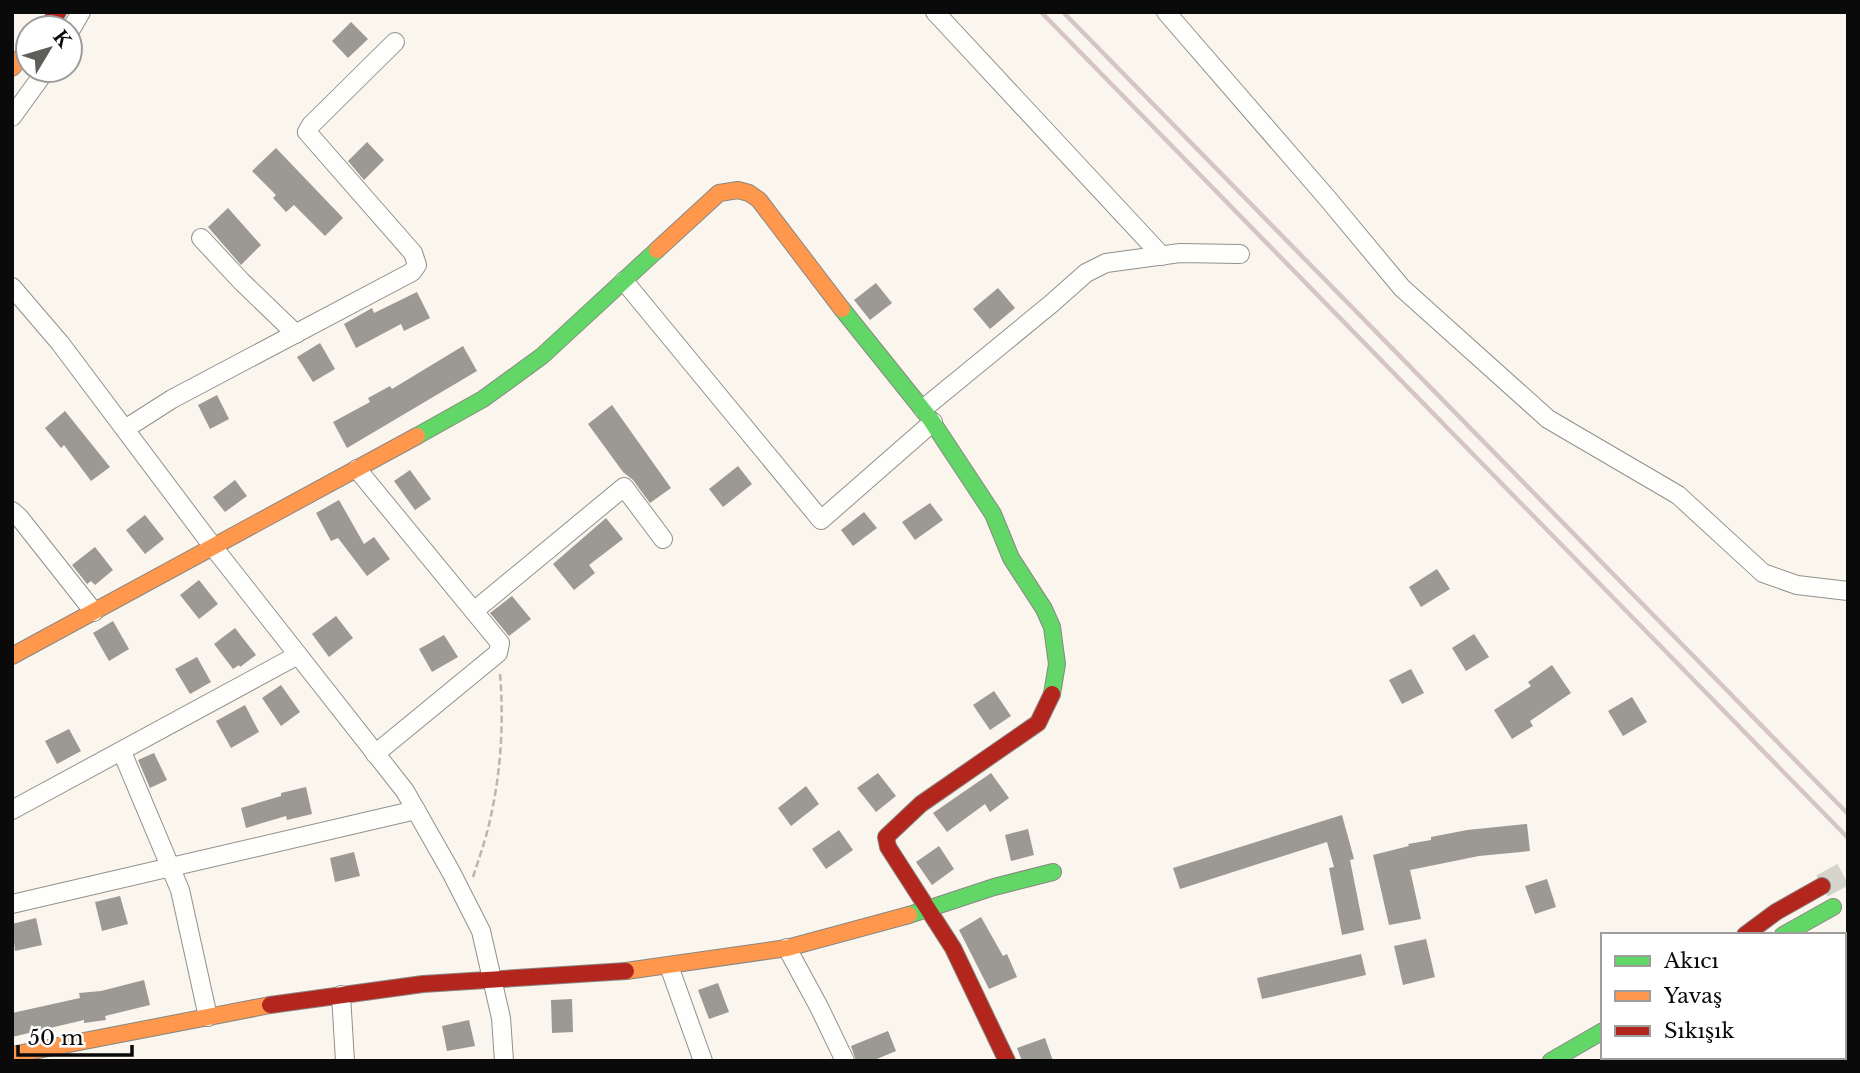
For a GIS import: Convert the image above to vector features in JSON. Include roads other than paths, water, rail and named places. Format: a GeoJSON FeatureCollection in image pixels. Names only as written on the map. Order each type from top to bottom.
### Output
{"type":"FeatureCollection","features":[{"type":"Feature","properties":{"kind":"street"},"geometry":{"type":"LineString","coordinates":[[935,12],[1162,256]]}},
{"type":"Feature","properties":{"kind":"street"},"geometry":{"type":"LineString","coordinates":[[1166,12],[1402,288],[1548,419],[1678,495],[1763,573],[1797,584],[1848,591]]}},
{"type":"Feature","properties":{"kind":"street"},"geometry":{"type":"LineString","coordinates":[[125,429],[172,399],[412,272],[417,265],[413,253],[307,132],[395,42]]}},
{"type":"Feature","properties":{"kind":"street"},"geometry":{"type":"LineString","coordinates":[[12,117],[36,84]]}},
{"type":"Feature","properties":{"kind":"street"},"geometry":{"type":"LineString","coordinates":[[12,656],[215,548],[483,399],[542,356],[719,193],[743,190],[755,195],[812,272],[928,416],[993,514],[1011,559],[1044,609],[1052,627],[1057,651],[1051,702],[1038,723],[921,804],[886,837],[888,847],[953,948],[1007,1061]]}},
{"type":"Feature","properties":{"kind":"street"},"geometry":{"type":"LineString","coordinates":[[201,238],[296,334]]}},
{"type":"Feature","properties":{"kind":"street"},"geometry":{"type":"LineString","coordinates":[[624,281],[821,520],[928,416],[1086,273],[1106,263],[1180,253],[1240,254]]}},
{"type":"Feature","properties":{"kind":"street"},"geometry":{"type":"LineString","coordinates":[[12,287],[60,344],[405,792],[481,931],[501,1018],[504,1061]]}},
{"type":"Feature","properties":{"kind":"street"},"geometry":{"type":"LineString","coordinates":[[357,469],[500,643],[498,653],[375,754]]}},
{"type":"Feature","properties":{"kind":"street"},"geometry":{"type":"LineString","coordinates":[[474,611],[624,487],[663,539]]}},
{"type":"Feature","properties":{"kind":"street"},"geometry":{"type":"LineString","coordinates":[[12,512],[19,517],[94,612]]}},
{"type":"Feature","properties":{"kind":"street"},"geometry":{"type":"LineString","coordinates":[[12,810],[298,655]]}},
{"type":"Feature","properties":{"kind":"street"},"geometry":{"type":"LineString","coordinates":[[122,752],[180,890],[208,1017]]}},
{"type":"Feature","properties":{"kind":"street"},"geometry":{"type":"LineString","coordinates":[[12,904],[416,810]]}},
{"type":"Feature","properties":{"kind":"street"},"geometry":{"type":"LineString","coordinates":[[12,1055],[47,1055],[208,1017],[293,1001],[423,985],[669,966],[787,948],[928,910],[994,887],[1053,872]]}},
{"type":"Feature","properties":{"kind":"street"},"geometry":{"type":"LineString","coordinates":[[1748,933],[1776,912],[1822,886]]}},
{"type":"Feature","properties":{"kind":"street"},"geometry":{"type":"LineString","coordinates":[[1787,933],[1833,908]]}},
{"type":"Feature","properties":{"kind":"street"},"geometry":{"type":"LineString","coordinates":[[787,948],[820,1007],[845,1061]]}},
{"type":"Feature","properties":{"kind":"street"},"geometry":{"type":"LineString","coordinates":[[669,966],[703,1061]]}},
{"type":"Feature","properties":{"kind":"street"},"geometry":{"type":"LineString","coordinates":[[341,995],[345,1061]]}},
{"type":"Feature","properties":{"kind":"street"},"geometry":{"type":"LineString","coordinates":[[1551,1061],[1601,1032]]}},
{"type":"Feature","properties":{"kind":"tunnel"},"geometry":{"type":"LineString","coordinates":[[1822,886],[1848,872]]}},
{"type":"Feature","properties":{"kind":"railway"},"geometry":{"type":"LineString","coordinates":[[1041,12],[1848,838]]}},
{"type":"Feature","properties":{"kind":"railway"},"geometry":{"type":"LineString","coordinates":[[1063,12],[1848,814]]}}]}
